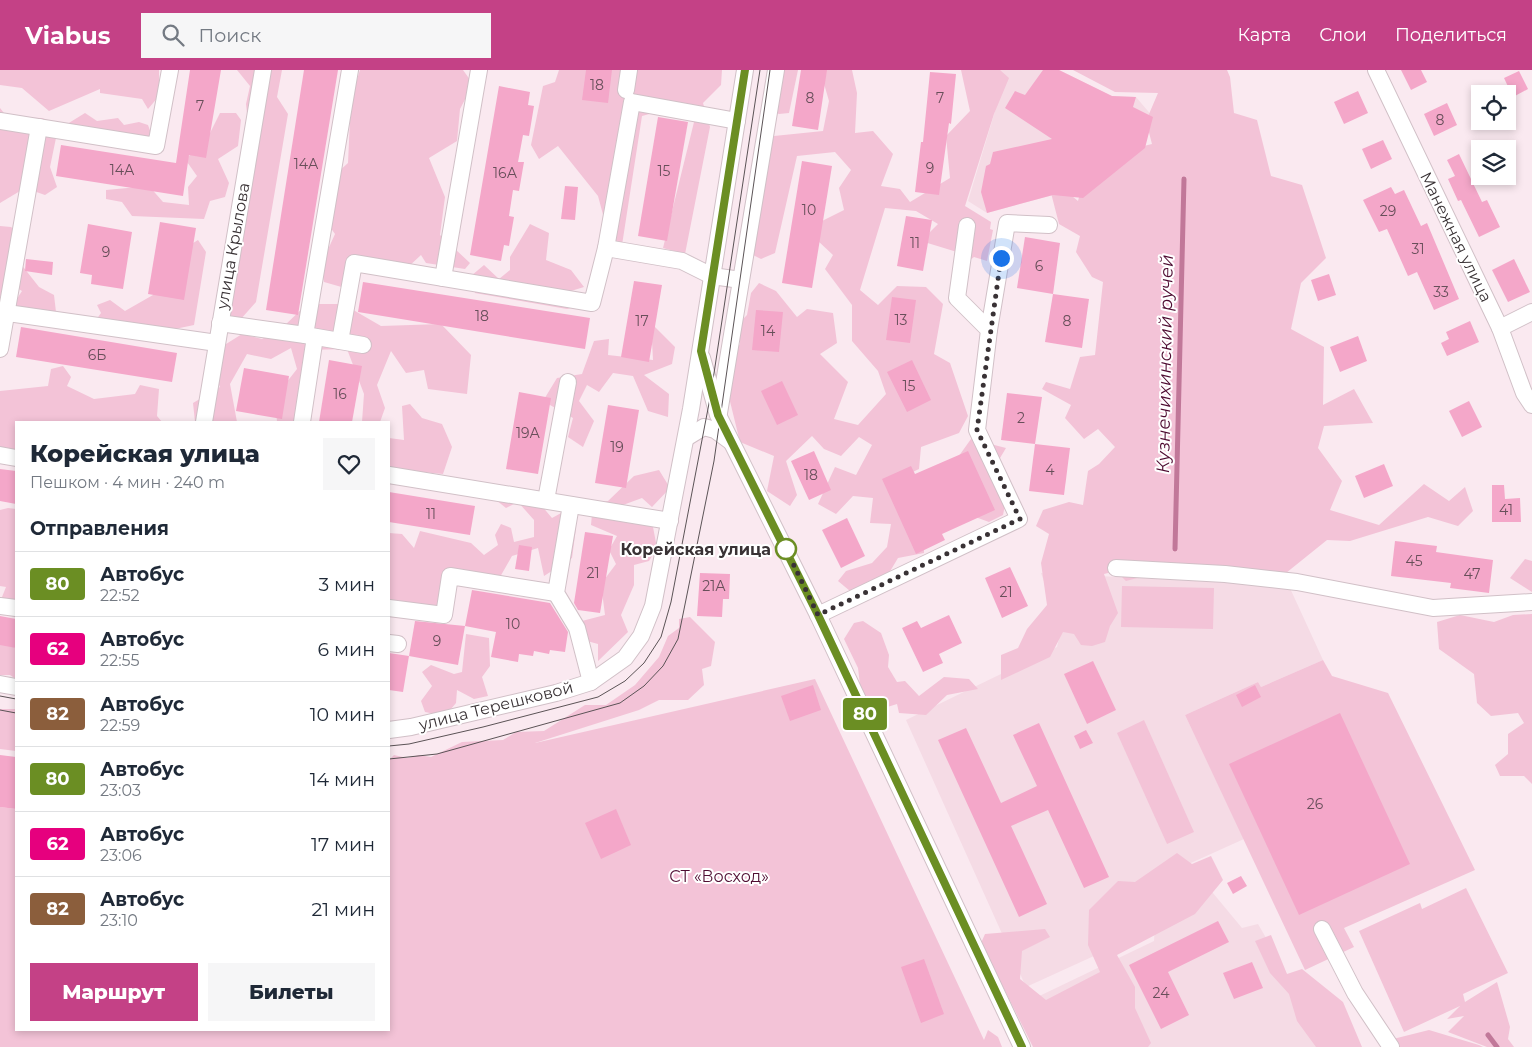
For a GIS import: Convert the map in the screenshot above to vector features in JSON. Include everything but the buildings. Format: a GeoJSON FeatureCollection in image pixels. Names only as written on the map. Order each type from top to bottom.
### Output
{"type":"FeatureCollection","features":[{"type":"Feature","properties":{"kind":"street"},"geometry":{"type":"LineString","coordinates":[[0,121],[156,146],[170,70]]}},
{"type":"Feature","properties":{"kind":"street","name":"улица Крылова"},"geometry":{"type":"LineString","coordinates":[[204,421],[263,70]]}},
{"type":"Feature","properties":{"kind":"street"},"geometry":{"type":"LineString","coordinates":[[302,421],[310,336],[350,70]]}},
{"type":"Feature","properties":{"kind":"street"},"geometry":{"type":"LineString","coordinates":[[443,278],[479,70]]}},
{"type":"Feature","properties":{"kind":"street"},"geometry":{"type":"LineString","coordinates":[[626,90],[628,70]]}},
{"type":"Feature","properties":{"kind":"street"},"geometry":{"type":"LineString","coordinates":[[390,475],[670,521],[701,351],[745,70]]}},
{"type":"Feature","properties":{"kind":"street"},"geometry":{"type":"LineString","coordinates":[[718,415],[776,70]]}},
{"type":"Feature","properties":{"kind":"street","name":"Манежная улица"},"geometry":{"type":"LineString","coordinates":[[1376,70],[1500,328],[1524,393],[1532,405]]}},
{"type":"Feature","properties":{"kind":"street"},"geometry":{"type":"LineString","coordinates":[[340,341],[354,263],[592,303],[606,248],[632,102],[737,121]]}},
{"type":"Feature","properties":{"kind":"street"},"geometry":{"type":"LineString","coordinates":[[0,349],[4,312],[40,127]]}},
{"type":"Feature","properties":{"kind":"street"},"geometry":{"type":"LineString","coordinates":[[818,615],[1020,519],[977,430],[989,330],[1007,223],[1049,225]]}},
{"type":"Feature","properties":{"kind":"street"},"geometry":{"type":"LineString","coordinates":[[967,226],[957,298],[989,330]]}},
{"type":"Feature","properties":{"kind":"street"},"geometry":{"type":"LineString","coordinates":[[606,248],[682,261],[712,276],[741,280]]}},
{"type":"Feature","properties":{"kind":"street"},"geometry":{"type":"LineString","coordinates":[[4,312],[217,344]]}},
{"type":"Feature","properties":{"kind":"street"},"geometry":{"type":"LineString","coordinates":[[1500,328],[1532,312]]}},
{"type":"Feature","properties":{"kind":"street"},"geometry":{"type":"LineString","coordinates":[[220,323],[363,345]]}},
{"type":"Feature","properties":{"kind":"street"},"geometry":{"type":"LineString","coordinates":[[701,351],[718,415],[818,615],[1022,1047]]}},
{"type":"Feature","properties":{"kind":"street"},"geometry":{"type":"LineString","coordinates":[[546,500],[568,382]]}},
{"type":"Feature","properties":{"kind":"street"},"geometry":{"type":"LineString","coordinates":[[686,438],[704,427],[715,430],[732,443]]}},
{"type":"Feature","properties":{"kind":"street"},"geometry":{"type":"LineString","coordinates":[[0,456],[15,458]]}},
{"type":"Feature","properties":{"kind":"street"},"geometry":{"type":"LineString","coordinates":[[571,505],[556,593],[577,628],[591,682]]}},
{"type":"Feature","properties":{"kind":"street","name":"улица Терешковой"},"geometry":{"type":"LineString","coordinates":[[390,730],[411,727],[556,694],[591,682],[625,658],[641,636],[653,606],[670,521]]}},
{"type":"Feature","properties":{"kind":"street"},"geometry":{"type":"LineString","coordinates":[[1116,568],[1225,574],[1297,582],[1433,608],[1532,602]]}},
{"type":"Feature","properties":{"kind":"street"},"geometry":{"type":"LineString","coordinates":[[390,608],[444,615],[450,576],[556,593]]}},
{"type":"Feature","properties":{"kind":"street"},"geometry":{"type":"LineString","coordinates":[[0,606],[15,608]]}},
{"type":"Feature","properties":{"kind":"street"},"geometry":{"type":"LineString","coordinates":[[0,684],[15,687]]}},
{"type":"Feature","properties":{"kind":"street"},"geometry":{"type":"LineString","coordinates":[[1322,929],[1355,992],[1391,1047]]}},
{"type":"Feature","properties":{"kind":"shaded area"},"geometry":{"type":"Polygon","coordinates":[[[993,70],[1059,70],[1112,96],[1136,97],[1153,117],[1053,195],[987,213],[968,201],[1005,78],[993,70]]]}},
{"type":"Feature","properties":{"kind":"shaded area"},"geometry":{"type":"Polygon","coordinates":[[[1041,573],[1289,586],[1323,660],[1261,687],[1258,682],[1185,715],[1244,839],[1151,881],[1151,930],[1026,987],[906,720],[1057,647],[1061,630],[1041,573]]]}},
{"type":"Feature","properties":{"kind":"shaded area"},"geometry":{"type":"Polygon","coordinates":[[[1193,869],[1242,928],[1258,924],[1329,1047],[1054,1047],[1031,1000],[1154,941],[1157,887],[1193,869]]]}},
{"type":"Feature","properties":{"kind":"green space"},"geometry":{"type":"Polygon","coordinates":[[[0,70],[159,70],[159,96],[148,109],[142,99],[100,93],[100,89],[49,111],[22,88],[0,85],[0,70]]]}},
{"type":"Feature","properties":{"kind":"green space"},"geometry":{"type":"Polygon","coordinates":[[[237,70],[282,70],[277,97],[288,114],[256,302],[240,320],[217,309],[237,269],[224,248],[245,211],[237,174],[248,122],[246,104],[250,86],[237,70]]]}},
{"type":"Feature","properties":{"kind":"green space"},"geometry":{"type":"Polygon","coordinates":[[[360,70],[463,70],[473,84],[460,109],[457,141],[429,158],[445,197],[440,235],[470,263],[465,269],[426,263],[421,255],[408,267],[354,257],[345,288],[324,282],[321,265],[335,234],[323,217],[336,206],[336,174],[348,163],[351,99],[360,70]]]}},
{"type":"Feature","properties":{"kind":"green space"},"geometry":{"type":"Polygon","coordinates":[[[559,70],[722,70],[721,85],[703,103],[710,127],[685,254],[663,248],[695,118],[653,113],[642,116],[622,245],[611,244],[598,196],[558,146],[539,159],[531,145],[543,86],[555,82],[559,70]]]}},
{"type":"Feature","properties":{"kind":"green space"},"geometry":{"type":"Polygon","coordinates":[[[774,70],[798,70],[789,113],[779,114],[767,109],[774,70]]]}},
{"type":"Feature","properties":{"kind":"green space"},"geometry":{"type":"Polygon","coordinates":[[[820,70],[852,70],[857,93],[855,133],[873,131],[893,154],[881,186],[900,189],[910,202],[950,178],[946,136],[970,111],[961,70],[1000,70],[1009,78],[994,114],[965,206],[991,222],[990,229],[993,230],[987,261],[974,257],[970,260],[970,256],[921,241],[938,224],[916,211],[885,208],[860,290],[878,305],[897,286],[926,287],[943,304],[934,354],[950,363],[968,416],[959,433],[921,447],[919,469],[896,480],[923,521],[924,553],[898,558],[886,578],[850,591],[838,581],[846,571],[872,563],[887,547],[891,524],[870,523],[873,498],[853,496],[836,514],[818,504],[835,467],[856,475],[872,445],[859,437],[841,456],[824,449],[812,436],[786,461],[797,495],[790,506],[767,491],[774,456],[740,442],[722,369],[740,344],[740,322],[747,315],[751,293],[759,283],[776,291],[797,317],[807,309],[833,313],[837,343],[820,354],[848,382],[834,419],[858,425],[886,394],[878,371],[852,341],[852,305],[825,269],[833,255],[817,240],[820,222],[844,210],[839,188],[851,170],[835,152],[797,156],[775,253],[761,259],[743,250],[774,136],[823,131],[829,101],[820,70]]]}},
{"type":"Feature","properties":{"kind":"green space"},"geometry":{"type":"Polygon","coordinates":[[[1073,70],[1227,70],[1230,77],[1234,113],[1257,120],[1271,176],[1302,185],[1326,258],[1301,283],[1291,329],[1324,347],[1323,405],[1354,389],[1373,423],[1324,426],[1318,448],[1342,481],[1330,510],[1379,525],[1424,484],[1449,501],[1465,487],[1473,511],[1458,526],[1428,517],[1350,541],[1327,540],[1286,573],[1156,573],[1126,581],[1116,571],[1104,574],[1118,613],[1110,626],[1105,642],[1092,646],[1081,645],[1074,634],[1063,632],[1050,657],[1001,680],[1001,655],[1018,648],[1027,629],[1047,605],[1041,563],[1049,534],[1036,526],[1043,510],[1069,502],[1083,505],[1088,471],[1099,464],[1115,447],[1098,429],[1084,439],[1065,418],[1071,405],[1042,389],[1046,382],[1070,389],[1080,357],[1095,355],[1103,282],[1092,277],[1076,252],[1080,236],[1059,224],[1050,189],[1061,187],[1078,201],[1084,178],[1123,151],[1152,144],[1146,121],[1158,93],[1115,92],[1073,70]]]}},
{"type":"Feature","properties":{"kind":"green space"},"geometry":{"type":"Polygon","coordinates":[[[0,108],[7,117],[42,118],[64,126],[85,113],[97,121],[118,118],[124,125],[139,122],[148,125],[153,139],[56,138],[50,167],[57,187],[45,195],[25,188],[0,203],[0,108]]]}},
{"type":"Feature","properties":{"kind":"green space"},"geometry":{"type":"Polygon","coordinates":[[[220,113],[236,113],[241,120],[238,146],[218,159],[229,183],[225,197],[210,201],[204,219],[132,216],[122,202],[106,199],[106,190],[149,186],[163,202],[189,205],[188,187],[197,176],[185,159],[205,143],[220,113]]]}},
{"type":"Feature","properties":{"kind":"green space"},"geometry":{"type":"Polygon","coordinates":[[[530,224],[549,233],[546,260],[571,270],[584,287],[571,291],[578,306],[567,309],[475,293],[471,276],[484,265],[499,279],[510,270],[510,257],[530,224]]]}},
{"type":"Feature","properties":{"kind":"green space"},"geometry":{"type":"Polygon","coordinates":[[[0,226],[11,227],[27,240],[13,254],[39,287],[54,295],[56,312],[31,321],[13,305],[22,291],[6,281],[4,294],[0,296],[0,226]]]}},
{"type":"Feature","properties":{"kind":"green space"},"geometry":{"type":"Polygon","coordinates":[[[198,240],[206,252],[194,325],[175,329],[96,320],[101,313],[97,305],[110,300],[125,311],[153,295],[190,245],[198,240]]]}},
{"type":"Feature","properties":{"kind":"green space"},"geometry":{"type":"Polygon","coordinates":[[[307,304],[343,304],[381,326],[441,324],[471,355],[467,394],[428,389],[424,370],[406,373],[391,351],[377,385],[385,408],[380,421],[362,421],[364,394],[347,349],[306,350],[302,421],[277,421],[275,397],[297,369],[291,348],[271,359],[247,354],[230,384],[237,421],[195,421],[193,403],[220,387],[207,356],[242,334],[262,339],[283,327],[307,304]]]}},
{"type":"Feature","properties":{"kind":"green space"},"geometry":{"type":"Polygon","coordinates":[[[651,323],[675,347],[672,364],[644,375],[669,394],[668,417],[648,411],[633,376],[613,373],[599,392],[587,385],[579,401],[594,421],[583,447],[568,437],[573,418],[543,401],[557,378],[582,374],[594,341],[609,339],[608,355],[653,360],[651,323]]]}},
{"type":"Feature","properties":{"kind":"green space"},"geometry":{"type":"Polygon","coordinates":[[[63,366],[71,377],[67,386],[94,399],[135,394],[140,385],[159,389],[157,416],[161,421],[15,421],[15,465],[0,463],[0,391],[48,386],[51,369],[63,366]]]}},
{"type":"Feature","properties":{"kind":"green space"},"geometry":{"type":"Polygon","coordinates":[[[410,404],[422,418],[442,424],[452,447],[443,474],[390,469],[390,438],[404,440],[402,406],[410,404]]]}},
{"type":"Feature","properties":{"kind":"green space"},"geometry":{"type":"Polygon","coordinates":[[[971,439],[1006,448],[997,463],[1009,485],[1003,515],[989,522],[967,514],[951,467],[971,439]]]}},
{"type":"Feature","properties":{"kind":"green space"},"geometry":{"type":"Polygon","coordinates":[[[659,470],[670,488],[652,507],[642,498],[623,505],[622,519],[653,527],[657,548],[649,561],[634,565],[634,585],[621,615],[628,632],[598,661],[598,644],[587,641],[582,621],[605,615],[601,584],[616,564],[609,550],[617,536],[591,525],[593,503],[608,501],[634,476],[659,470]]]}},
{"type":"Feature","properties":{"kind":"green space"},"geometry":{"type":"Polygon","coordinates":[[[530,492],[552,518],[563,512],[576,528],[572,558],[544,576],[538,548],[512,556],[500,577],[459,572],[453,604],[392,614],[390,611],[390,533],[402,534],[414,548],[420,531],[471,543],[484,555],[498,545],[495,535],[501,524],[511,528],[514,542],[534,537],[534,520],[518,502],[506,508],[496,500],[530,492]]]}},
{"type":"Feature","properties":{"kind":"green space"},"geometry":{"type":"Polygon","coordinates":[[[15,509],[15,610],[0,602],[6,587],[0,586],[0,510],[15,509]]]}},
{"type":"Feature","properties":{"kind":"green space"},"geometry":{"type":"Polygon","coordinates":[[[1525,559],[1532,561],[1532,592],[1510,578],[1525,559]]]}},
{"type":"Feature","properties":{"kind":"green space"},"geometry":{"type":"Polygon","coordinates":[[[1122,586],[1214,588],[1213,629],[1121,627],[1122,586]]]}},
{"type":"Feature","properties":{"kind":"green space"},"geometry":{"type":"Polygon","coordinates":[[[1532,614],[1532,784],[1524,776],[1500,776],[1495,765],[1508,754],[1508,734],[1524,723],[1518,713],[1491,716],[1477,703],[1474,674],[1439,649],[1437,622],[1460,615],[1494,622],[1513,615],[1532,614]]]}},
{"type":"Feature","properties":{"kind":"green space","name":"СТ «Восход»"},"geometry":{"type":"Polygon","coordinates":[[[690,617],[715,642],[711,666],[702,669],[704,685],[688,700],[659,700],[639,710],[535,743],[815,679],[984,1040],[988,1030],[998,1037],[1002,1047],[0,1047],[0,807],[15,809],[15,1031],[390,1031],[390,759],[394,755],[407,758],[419,755],[431,757],[462,742],[503,740],[516,732],[544,731],[585,705],[606,705],[635,685],[659,657],[668,636],[679,628],[679,619],[690,617]]]}},
{"type":"Feature","properties":{"kind":"green space"},"geometry":{"type":"Polygon","coordinates":[[[863,621],[881,633],[889,655],[888,667],[897,682],[905,681],[919,696],[944,677],[969,679],[978,689],[947,695],[926,715],[899,713],[897,704],[881,709],[861,693],[858,668],[844,639],[854,623],[863,621]]]}},
{"type":"Feature","properties":{"kind":"green space"},"geometry":{"type":"Polygon","coordinates":[[[466,634],[489,638],[490,666],[482,677],[488,696],[474,699],[457,690],[456,703],[445,716],[425,712],[421,701],[432,686],[422,672],[431,665],[454,674],[462,672],[466,634]]]}},
{"type":"Feature","properties":{"kind":"green space"},"geometry":{"type":"Polygon","coordinates":[[[0,643],[5,643],[15,648],[15,678],[10,675],[0,675],[0,643]]]}},
{"type":"Feature","properties":{"kind":"green space"},"geometry":{"type":"Polygon","coordinates":[[[1323,660],[1332,676],[1388,693],[1475,870],[1344,928],[1354,947],[1305,970],[1185,715],[1258,682],[1261,687],[1323,660]]]}},
{"type":"Feature","properties":{"kind":"green space"},"geometry":{"type":"Polygon","coordinates":[[[0,709],[15,709],[15,751],[0,749],[0,709]]]}},
{"type":"Feature","properties":{"kind":"green space"},"geometry":{"type":"Polygon","coordinates":[[[1144,720],[1194,832],[1167,844],[1117,733],[1144,720]]]}},
{"type":"Feature","properties":{"kind":"green space"},"geometry":{"type":"Polygon","coordinates":[[[1177,853],[1192,864],[1211,856],[1223,880],[1195,914],[1117,955],[1135,987],[1135,1008],[1151,1043],[1148,1047],[1033,1047],[981,943],[985,934],[1045,929],[1050,937],[1022,951],[1020,979],[1046,1000],[1100,972],[1088,945],[1089,910],[1118,881],[1135,882],[1177,853]]]}},
{"type":"Feature","properties":{"kind":"green space"},"geometry":{"type":"Polygon","coordinates":[[[1466,888],[1508,973],[1463,994],[1465,1002],[1497,982],[1510,1027],[1508,1039],[1514,1047],[1487,1047],[1448,1032],[1464,1016],[1447,1019],[1460,1006],[1404,1032],[1359,931],[1420,903],[1422,909],[1466,888]]]}},
{"type":"Feature","properties":{"kind":"green space"},"geometry":{"type":"Polygon","coordinates":[[[1271,935],[1287,974],[1302,969],[1343,1002],[1362,1047],[1316,1047],[1297,1021],[1289,994],[1270,973],[1255,941],[1271,935]]]}},
{"type":"Feature","properties":{"kind":"green space"},"geometry":{"type":"Polygon","coordinates":[[[1429,1030],[1483,1047],[1385,1047],[1393,1039],[1429,1030]]]}},
{"type":"Feature","properties":{"kind":"waterway","name":"Кузнечихинский ручей"},"geometry":{"type":"LineString","coordinates":[[1175,549],[1184,179]]}},
{"type":"Feature","properties":{"kind":"waterway","name":"Кузнечихинский ручей"},"geometry":{"type":"LineString","coordinates":[[1488,1035],[1497,1047]]}},
{"type":"Feature","properties":{"kind":"tram line"},"geometry":{"type":"LineString","coordinates":[[390,746],[409,744],[483,727],[598,697],[625,681],[644,663],[661,637],[671,602],[711,393],[760,70]]}},
{"type":"Feature","properties":{"kind":"tram line"},"geometry":{"type":"LineString","coordinates":[[390,759],[437,754],[620,703],[644,686],[663,666],[678,639],[714,461],[770,70]]}},
{"type":"Feature","properties":{"kind":"tram line"},"geometry":{"type":"LineString","coordinates":[[0,696],[15,699]]}},
{"type":"Feature","properties":{"kind":"tram line"},"geometry":{"type":"LineString","coordinates":[[0,710],[15,713]]}},
{"type":"Feature","properties":{"kind":"bus line","name":"80"},"geometry":{"type":"LineString","coordinates":[[745,70],[701,351],[710,393],[718,415],[757,490],[879,742],[1022,1047]]}},
{"type":"Feature","properties":{"kind":"place","name":"Корейская улица"},"geometry":{"type":"Point","coordinates":[786,549]}},
{"type":"Feature","properties":{"kind":"route"},"geometry":{"type":"LineString","coordinates":[[786,549],[818,615],[1020,519],[977,430],[989,330],[1001,258]]}}]}
